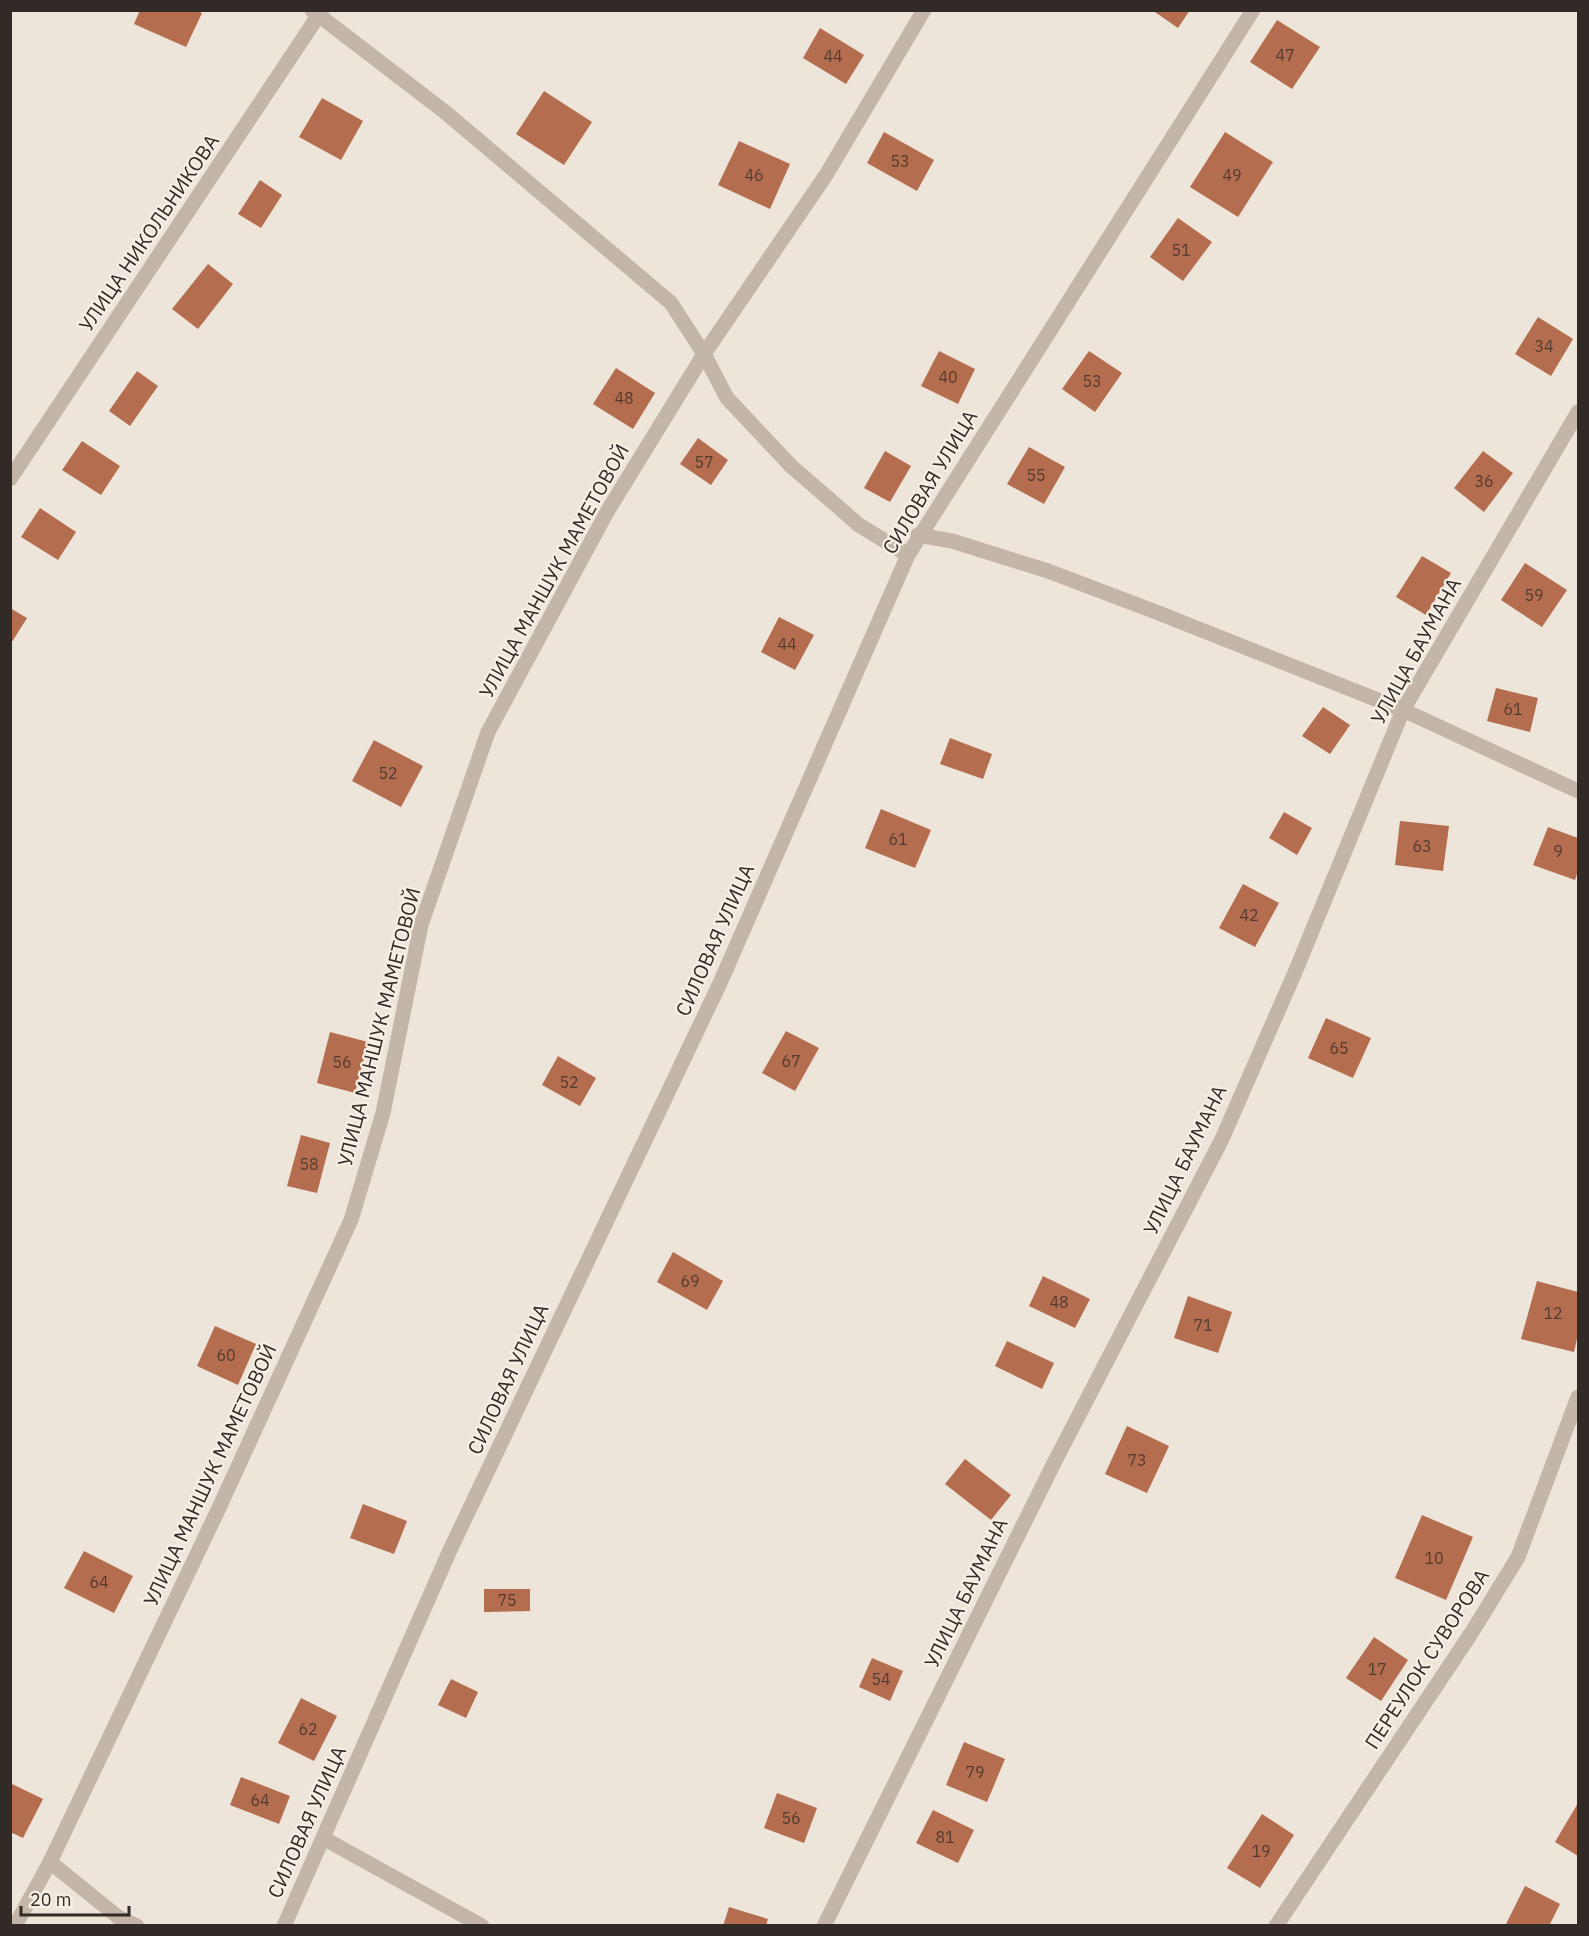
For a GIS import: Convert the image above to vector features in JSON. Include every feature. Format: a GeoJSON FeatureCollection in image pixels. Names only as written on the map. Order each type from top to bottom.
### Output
{"type":"FeatureCollection","features":[{"type":"Feature","properties":{"kind":"street","name":"УЛИЦА МАНШУК МАМЕТОВОЙ"},"geometry":{"type":"LineString","coordinates":[[15,1926],[50,1862],[219,1508],[351,1220],[383,1113],[421,925],[488,732],[607,512],[704,354],[826,175],[924,10]]}},
{"type":"Feature","properties":{"kind":"street","name":"СИЛОВАЯ УЛИЦА"},"geometry":{"type":"LineString","coordinates":[[284,1926],[450,1550],[720,983],[918,535],[1254,10]]}},
{"type":"Feature","properties":{"kind":"street"},"geometry":{"type":"LineString","coordinates":[[318,12],[445,112],[671,303],[704,354],[727,398],[791,466],[859,525],[908,555]]}},
{"type":"Feature","properties":{"kind":"street","name":"УЛИЦА НИКОЛЬНИКОВА"},"geometry":{"type":"LineString","coordinates":[[10,479],[318,12]]}},
{"type":"Feature","properties":{"kind":"street","name":"УЛИЦА БАУМАНА"},"geometry":{"type":"LineString","coordinates":[[825,1926],[1054,1463],[1222,1139],[1296,970],[1403,710],[1578,412]]}},
{"type":"Feature","properties":{"kind":"street"},"geometry":{"type":"LineString","coordinates":[[918,535],[952,541],[1048,571],[1403,710],[1578,791]]}},
{"type":"Feature","properties":{"kind":"street","name":"ПЕРЕУЛОК СУВОРОВА"},"geometry":{"type":"LineString","coordinates":[[1276,1926],[1472,1632],[1518,1557],[1578,1397]]}},
{"type":"Feature","properties":{"kind":"street"},"geometry":{"type":"LineString","coordinates":[[323,1838],[482,1926]]}},
{"type":"Feature","properties":{"kind":"street"},"geometry":{"type":"LineString","coordinates":[[50,1862],[118,1917],[137,1926]]}},
{"type":"Feature","properties":{"kind":"building"},"geometry":{"type":"Polygon","coordinates":[[[140,10],[196,10],[202,13],[186,47],[134,24],[140,10]]]}},
{"type":"Feature","properties":{"kind":"building"},"geometry":{"type":"Polygon","coordinates":[[[1152,10],[1190,10],[1178,28],[1152,10]]]}},
{"type":"Feature","properties":{"kind":"building"},"geometry":{"type":"Polygon","coordinates":[[[1277,20],[1320,47],[1292,89],[1250,62],[1277,20]]]}},
{"type":"Feature","properties":{"kind":"building"},"geometry":{"type":"Polygon","coordinates":[[[820,28],[864,55],[846,84],[803,58],[820,28]]]}},
{"type":"Feature","properties":{"kind":"building"},"geometry":{"type":"Polygon","coordinates":[[[544,91],[592,122],[564,165],[516,134],[544,91]]]}},
{"type":"Feature","properties":{"kind":"building"},"geometry":{"type":"Polygon","coordinates":[[[322,98],[363,121],[341,160],[299,137],[322,98]]]}},
{"type":"Feature","properties":{"kind":"building"},"geometry":{"type":"Polygon","coordinates":[[[884,132],[934,160],[917,191],[867,163],[884,132]]]}},
{"type":"Feature","properties":{"kind":"building"},"geometry":{"type":"Polygon","coordinates":[[[1225,132],[1273,162],[1238,217],[1190,187],[1225,132]]]}},
{"type":"Feature","properties":{"kind":"building"},"geometry":{"type":"Polygon","coordinates":[[[739,141],[790,164],[770,209],[718,185],[739,141]]]}},
{"type":"Feature","properties":{"kind":"building"},"geometry":{"type":"Polygon","coordinates":[[[260,180],[282,195],[261,228],[238,214],[260,180]]]}},
{"type":"Feature","properties":{"kind":"building"},"geometry":{"type":"Polygon","coordinates":[[[1178,218],[1212,242],[1183,281],[1150,257],[1178,218]]]}},
{"type":"Feature","properties":{"kind":"building"},"geometry":{"type":"Polygon","coordinates":[[[208,264],[233,284],[198,329],[172,309],[208,264]]]}},
{"type":"Feature","properties":{"kind":"building"},"geometry":{"type":"Polygon","coordinates":[[[1538,317],[1573,339],[1551,376],[1515,354],[1538,317]]]}},
{"type":"Feature","properties":{"kind":"building"},"geometry":{"type":"Polygon","coordinates":[[[939,351],[975,369],[958,404],[921,386],[939,351]]]}},
{"type":"Feature","properties":{"kind":"building"},"geometry":{"type":"Polygon","coordinates":[[[1089,351],[1122,373],[1095,412],[1062,389],[1089,351]]]}},
{"type":"Feature","properties":{"kind":"building"},"geometry":{"type":"Polygon","coordinates":[[[616,368],[655,393],[633,429],[593,404],[616,368]]]}},
{"type":"Feature","properties":{"kind":"building"},"geometry":{"type":"Polygon","coordinates":[[[137,371],[158,386],[130,426],[109,411],[137,371]]]}},
{"type":"Feature","properties":{"kind":"building"},"geometry":{"type":"Polygon","coordinates":[[[698,438],[728,460],[711,485],[680,464],[698,438]]]}},
{"type":"Feature","properties":{"kind":"building"},"geometry":{"type":"Polygon","coordinates":[[[82,441],[120,466],[101,495],[62,470],[82,441]]]}},
{"type":"Feature","properties":{"kind":"building"},"geometry":{"type":"Polygon","coordinates":[[[1029,447],[1065,467],[1044,504],[1007,484],[1029,447]]]}},
{"type":"Feature","properties":{"kind":"building"},"geometry":{"type":"Polygon","coordinates":[[[885,451],[911,466],[890,502],[864,488],[885,451]]]}},
{"type":"Feature","properties":{"kind":"building"},"geometry":{"type":"Polygon","coordinates":[[[1483,451],[1513,473],[1484,512],[1454,488],[1483,451]]]}},
{"type":"Feature","properties":{"kind":"building"},"geometry":{"type":"Polygon","coordinates":[[[40,508],[76,532],[58,560],[21,537],[40,508]]]}},
{"type":"Feature","properties":{"kind":"building"},"geometry":{"type":"Polygon","coordinates":[[[1422,556],[1451,573],[1426,615],[1396,597],[1422,556]]]}},
{"type":"Feature","properties":{"kind":"building"},"geometry":{"type":"Polygon","coordinates":[[[1525,563],[1567,590],[1542,627],[1501,600],[1525,563]]]}},
{"type":"Feature","properties":{"kind":"building"},"geometry":{"type":"Polygon","coordinates":[[[10,608],[27,618],[10,645],[10,608]]]}},
{"type":"Feature","properties":{"kind":"building"},"geometry":{"type":"Polygon","coordinates":[[[779,617],[814,635],[795,670],[761,652],[779,617]]]}},
{"type":"Feature","properties":{"kind":"building"},"geometry":{"type":"Polygon","coordinates":[[[1496,688],[1538,698],[1530,732],[1487,721],[1496,688]]]}},
{"type":"Feature","properties":{"kind":"building"},"geometry":{"type":"Polygon","coordinates":[[[1323,707],[1350,725],[1330,754],[1302,736],[1323,707]]]}},
{"type":"Feature","properties":{"kind":"building"},"geometry":{"type":"Polygon","coordinates":[[[950,738],[992,754],[983,779],[940,764],[950,738]]]}},
{"type":"Feature","properties":{"kind":"building"},"geometry":{"type":"Polygon","coordinates":[[[374,740],[423,766],[401,807],[352,781],[374,740]]]}},
{"type":"Feature","properties":{"kind":"building"},"geometry":{"type":"Polygon","coordinates":[[[881,809],[931,830],[915,868],[865,848],[881,809]]]}},
{"type":"Feature","properties":{"kind":"building"},"geometry":{"type":"Polygon","coordinates":[[[1284,812],[1312,828],[1297,855],[1269,838],[1284,812]]]}},
{"type":"Feature","properties":{"kind":"building"},"geometry":{"type":"Polygon","coordinates":[[[1400,821],[1449,826],[1443,871],[1395,865],[1400,821]]]}},
{"type":"Feature","properties":{"kind":"building"},"geometry":{"type":"Polygon","coordinates":[[[1548,827],[1578,838],[1578,871],[1575,880],[1533,865],[1548,827]]]}},
{"type":"Feature","properties":{"kind":"building"},"geometry":{"type":"Polygon","coordinates":[[[1243,884],[1279,903],[1255,947],[1219,928],[1243,884]]]}},
{"type":"Feature","properties":{"kind":"building"},"geometry":{"type":"Polygon","coordinates":[[[1326,1018],[1371,1038],[1353,1078],[1308,1058],[1326,1018]]]}},
{"type":"Feature","properties":{"kind":"building"},"geometry":{"type":"Polygon","coordinates":[[[786,1031],[819,1048],[795,1091],[762,1073],[786,1031]]]}},
{"type":"Feature","properties":{"kind":"building"},"geometry":{"type":"Polygon","coordinates":[[[330,1032],[368,1042],[355,1093],[317,1083],[330,1032]]]}},
{"type":"Feature","properties":{"kind":"building"},"geometry":{"type":"Polygon","coordinates":[[[558,1056],[596,1078],[580,1106],[542,1085],[558,1056]]]}},
{"type":"Feature","properties":{"kind":"building"},"geometry":{"type":"Polygon","coordinates":[[[301,1135],[330,1143],[317,1193],[287,1186],[301,1135]]]}},
{"type":"Feature","properties":{"kind":"building"},"geometry":{"type":"Polygon","coordinates":[[[673,1252],[723,1281],[707,1310],[657,1282],[673,1252]]]}},
{"type":"Feature","properties":{"kind":"building"},"geometry":{"type":"Polygon","coordinates":[[[1043,1276],[1090,1299],[1075,1328],[1029,1306],[1043,1276]]]}},
{"type":"Feature","properties":{"kind":"building"},"geometry":{"type":"Polygon","coordinates":[[[1537,1281],[1578,1292],[1578,1334],[1574,1352],[1521,1339],[1537,1281]]]}},
{"type":"Feature","properties":{"kind":"building"},"geometry":{"type":"Polygon","coordinates":[[[1188,1296],[1232,1312],[1218,1353],[1174,1338],[1188,1296]]]}},
{"type":"Feature","properties":{"kind":"building"},"geometry":{"type":"Polygon","coordinates":[[[215,1326],[256,1344],[238,1385],[197,1366],[215,1326]]]}},
{"type":"Feature","properties":{"kind":"building"},"geometry":{"type":"Polygon","coordinates":[[[1007,1341],[1054,1363],[1042,1389],[995,1366],[1007,1341]]]}},
{"type":"Feature","properties":{"kind":"building"},"geometry":{"type":"Polygon","coordinates":[[[1127,1426],[1169,1446],[1147,1493],[1105,1474],[1127,1426]]]}},
{"type":"Feature","properties":{"kind":"building"},"geometry":{"type":"Polygon","coordinates":[[[965,1459],[1011,1495],[991,1520],[945,1484],[965,1459]]]}},
{"type":"Feature","properties":{"kind":"building"},"geometry":{"type":"Polygon","coordinates":[[[363,1504],[407,1521],[394,1554],[350,1538],[363,1504]]]}},
{"type":"Feature","properties":{"kind":"building"},"geometry":{"type":"Polygon","coordinates":[[[1422,1515],[1473,1537],[1446,1600],[1395,1578],[1422,1515]]]}},
{"type":"Feature","properties":{"kind":"building"},"geometry":{"type":"Polygon","coordinates":[[[84,1551],[133,1576],[114,1613],[64,1588],[84,1551]]]}},
{"type":"Feature","properties":{"kind":"building"},"geometry":{"type":"Polygon","coordinates":[[[484,1589],[530,1589],[530,1611],[484,1612],[484,1589]]]}},
{"type":"Feature","properties":{"kind":"building"},"geometry":{"type":"Polygon","coordinates":[[[1374,1637],[1408,1660],[1381,1701],[1346,1678],[1374,1637]]]}},
{"type":"Feature","properties":{"kind":"building"},"geometry":{"type":"Polygon","coordinates":[[[872,1658],[903,1671],[890,1701],[859,1687],[872,1658]]]}},
{"type":"Feature","properties":{"kind":"building"},"geometry":{"type":"Polygon","coordinates":[[[451,1679],[478,1692],[466,1718],[438,1705],[451,1679]]]}},
{"type":"Feature","properties":{"kind":"building"},"geometry":{"type":"Polygon","coordinates":[[[301,1698],[337,1716],[314,1761],[278,1743],[301,1698]]]}},
{"type":"Feature","properties":{"kind":"building"},"geometry":{"type":"Polygon","coordinates":[[[964,1742],[1005,1759],[987,1802],[946,1785],[964,1742]]]}},
{"type":"Feature","properties":{"kind":"building"},"geometry":{"type":"Polygon","coordinates":[[[241,1777],[290,1796],[279,1824],[230,1805],[241,1777]]]}},
{"type":"Feature","properties":{"kind":"building"},"geometry":{"type":"Polygon","coordinates":[[[10,1783],[43,1799],[23,1838],[10,1832],[10,1783]]]}},
{"type":"Feature","properties":{"kind":"building"},"geometry":{"type":"Polygon","coordinates":[[[777,1793],[817,1808],[804,1843],[764,1828],[777,1793]]]}},
{"type":"Feature","properties":{"kind":"building"},"geometry":{"type":"Polygon","coordinates":[[[1578,1803],[1578,1856],[1555,1842],[1578,1803]]]}},
{"type":"Feature","properties":{"kind":"building"},"geometry":{"type":"Polygon","coordinates":[[[933,1810],[974,1830],[958,1863],[916,1843],[933,1810]]]}},
{"type":"Feature","properties":{"kind":"building"},"geometry":{"type":"Polygon","coordinates":[[[1262,1814],[1294,1835],[1260,1888],[1227,1868],[1262,1814]]]}},
{"type":"Feature","properties":{"kind":"building"},"geometry":{"type":"Polygon","coordinates":[[[1525,1886],[1560,1904],[1549,1926],[1505,1926],[1525,1886]]]}},
{"type":"Feature","properties":{"kind":"building"},"geometry":{"type":"Polygon","coordinates":[[[729,1907],[768,1919],[766,1926],[723,1926],[729,1907]]]}}]}
